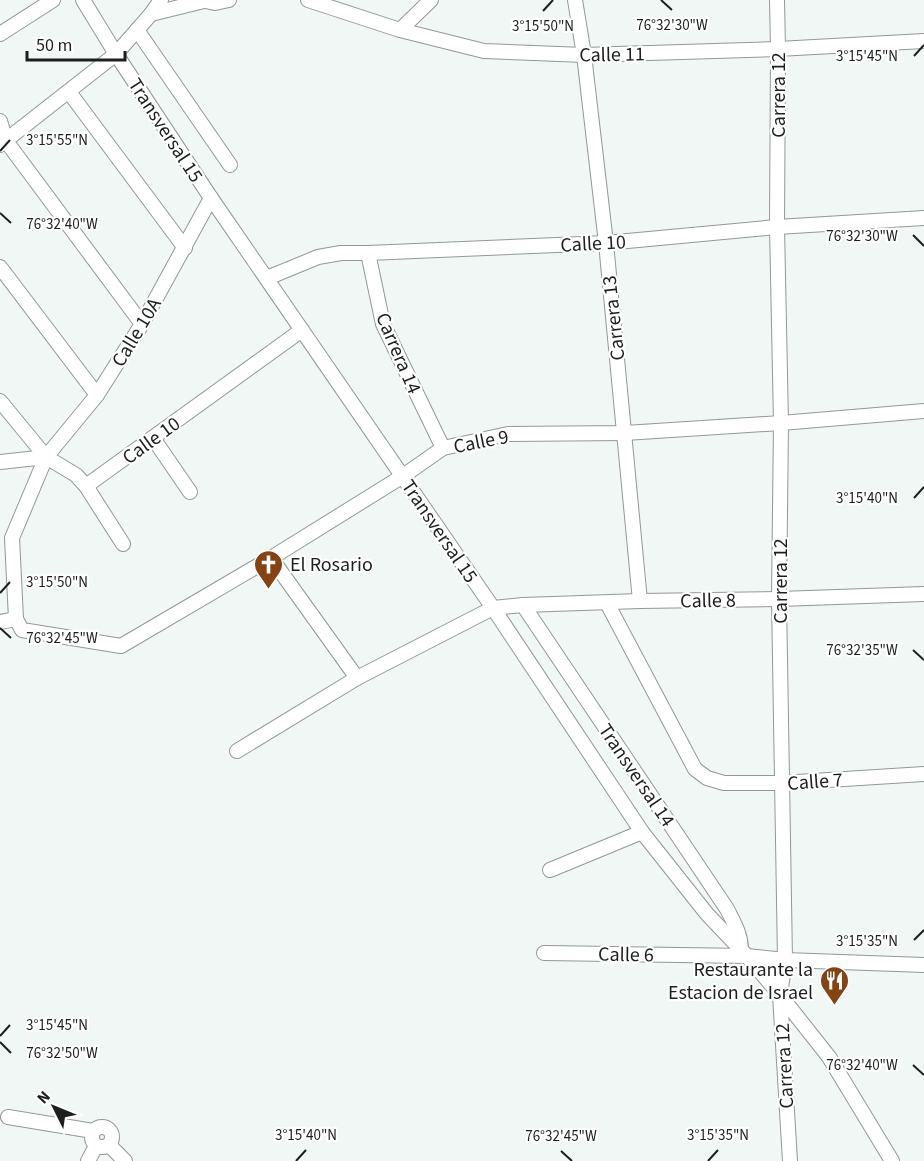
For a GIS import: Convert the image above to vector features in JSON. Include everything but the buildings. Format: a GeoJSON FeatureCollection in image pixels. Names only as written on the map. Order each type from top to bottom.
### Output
{"type":"FeatureCollection","features":[{"type":"Feature","properties":{"kind":"street"},"geometry":{"type":"LineString","coordinates":[[0,34],[53,0]]}},
{"type":"Feature","properties":{"kind":"street"},"geometry":{"type":"LineString","coordinates":[[83,0],[116,54]]}},
{"type":"Feature","properties":{"kind":"street"},"geometry":{"type":"LineString","coordinates":[[2,143],[116,54],[161,0]]}},
{"type":"Feature","properties":{"kind":"street"},"geometry":{"type":"LineString","coordinates":[[151,14],[203,1],[215,3],[229,0]]}},
{"type":"Feature","properties":{"kind":"street","name":"Calle 11"},"geometry":{"type":"LineString","coordinates":[[308,0],[400,30],[484,51],[584,55],[924,41]]}},
{"type":"Feature","properties":{"kind":"street"},"geometry":{"type":"LineString","coordinates":[[400,30],[431,0]]}},
{"type":"Feature","properties":{"kind":"street","name":"Carrera 13"},"geometry":{"type":"LineString","coordinates":[[575,0],[584,55],[606,243],[640,601]]}},
{"type":"Feature","properties":{"kind":"street","name":"Carrera 12"},"geometry":{"type":"LineString","coordinates":[[777,0],[777,227],[781,423],[779,599],[785,960],[780,995],[790,1161]]}},
{"type":"Feature","properties":{"kind":"street"},"geometry":{"type":"LineString","coordinates":[[137,30],[230,165]]}},
{"type":"Feature","properties":{"kind":"street","name":"Transversal 15"},"geometry":{"type":"LineString","coordinates":[[116,54],[211,198],[493,608],[642,832],[707,914],[780,995],[829,1057],[892,1161]]}},
{"type":"Feature","properties":{"kind":"street"},"geometry":{"type":"LineString","coordinates":[[69,92],[184,248]]}},
{"type":"Feature","properties":{"kind":"street"},"geometry":{"type":"LineString","coordinates":[[0,121],[2,143],[142,324]]}},
{"type":"Feature","properties":{"kind":"street","name":"Calle 10A"},"geometry":{"type":"LineString","coordinates":[[6,539],[52,461],[142,324],[211,198]]}},
{"type":"Feature","properties":{"kind":"street","name":"Calle 10"},"geometry":{"type":"LineString","coordinates":[[267,278],[318,257],[341,253],[606,243],[777,227],[924,218]]}},
{"type":"Feature","properties":{"kind":"street","name":"Carrera 14"},"geometry":{"type":"LineString","coordinates":[[368,253],[382,324],[443,448]]}},
{"type":"Feature","properties":{"kind":"street"},"geometry":{"type":"LineString","coordinates":[[0,267],[97,395]]}},
{"type":"Feature","properties":{"kind":"street","name":"Calle 10"},"geometry":{"type":"LineString","coordinates":[[86,486],[302,330]]}},
{"type":"Feature","properties":{"kind":"street"},"geometry":{"type":"LineString","coordinates":[[0,401],[52,461],[76,476],[86,486],[123,544]]}},
{"type":"Feature","properties":{"kind":"street","name":"Calle 9"},"geometry":{"type":"LineString","coordinates":[[0,622],[121,646],[271,558],[403,476],[443,448],[508,435],[625,433],[924,411]]}},
{"type":"Feature","properties":{"kind":"street"},"geometry":{"type":"LineString","coordinates":[[153,438],[189,492]]}},
{"type":"Feature","properties":{"kind":"street"},"geometry":{"type":"LineString","coordinates":[[0,462],[52,461]]}},
{"type":"Feature","properties":{"kind":"street"},"geometry":{"type":"LineString","coordinates":[[6,539],[19,624]]}},
{"type":"Feature","properties":{"kind":"street"},"geometry":{"type":"LineString","coordinates":[[271,558],[357,678]]}},
{"type":"Feature","properties":{"kind":"street","name":"Calle 8"},"geometry":{"type":"LineString","coordinates":[[493,608],[640,601],[924,594]]}},
{"type":"Feature","properties":{"kind":"street","name":"Calle 7"},"geometry":{"type":"LineString","coordinates":[[607,603],[695,769],[707,778],[724,783],[782,783],[924,774]]}},
{"type":"Feature","properties":{"kind":"street","name":"Transversal 14"},"geometry":{"type":"LineString","coordinates":[[523,605],[727,909],[738,932],[744,953]]}},
{"type":"Feature","properties":{"kind":"street"},"geometry":{"type":"LineString","coordinates":[[237,751],[357,678],[493,608]]}},
{"type":"Feature","properties":{"kind":"street"},"geometry":{"type":"LineString","coordinates":[[550,870],[642,832]]}},
{"type":"Feature","properties":{"kind":"street","name":"Calle 6"},"geometry":{"type":"LineString","coordinates":[[544,953],[744,953],[785,960],[924,964]]}},
{"type":"Feature","properties":{"kind":"street"},"geometry":{"type":"LineString","coordinates":[[8,1117],[93,1131],[99,1127],[108,1129],[111,1132],[112,1141],[103,1146],[88,1161]]}},
{"type":"Feature","properties":{"kind":"street"},"geometry":{"type":"LineString","coordinates":[[103,1146],[125,1161]]}},
{"type":"Feature","properties":{"kind":"place","name":"El Rosario"},"geometry":{"type":"Point","coordinates":[269,590]}},
{"type":"Feature","properties":{"kind":"place","name":"Restaurante la Estacion de Israel"},"geometry":{"type":"Point","coordinates":[834,1006]}}]}
